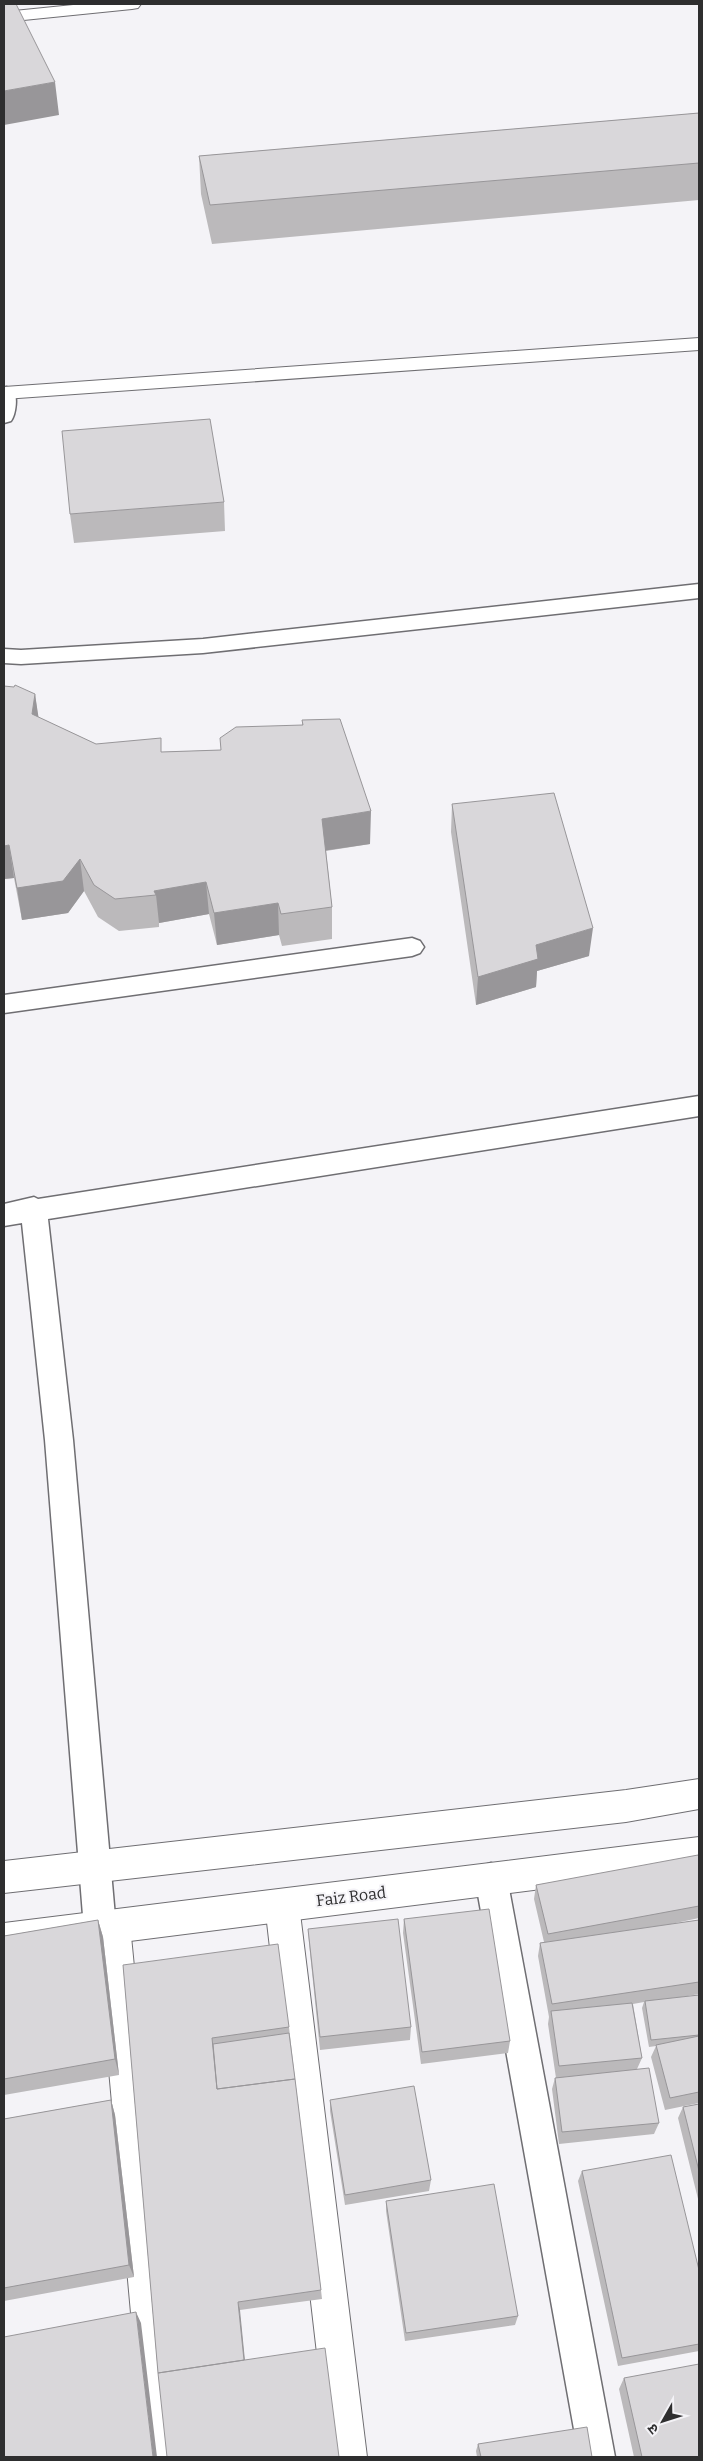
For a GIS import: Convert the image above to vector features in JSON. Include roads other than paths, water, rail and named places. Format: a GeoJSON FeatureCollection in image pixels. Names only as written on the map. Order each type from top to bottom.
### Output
{"type":"FeatureCollection","features":[{"type":"Feature","properties":{"kind":"street"},"geometry":{"type":"LineString","coordinates":[[4,17],[132,4]]}},
{"type":"Feature","properties":{"kind":"street"},"geometry":{"type":"LineString","coordinates":[[5,393],[699,344]]}},
{"type":"Feature","properties":{"kind":"street"},"geometry":{"type":"LineString","coordinates":[[4,1877],[626,1806],[699,1794]]}},
{"type":"Feature","properties":{"kind":"street","name":"Faiz Road"},"geometry":{"type":"LineString","coordinates":[[4,1940],[699,1853]]}},
{"type":"Feature","properties":{"kind":"street"},"geometry":{"type":"LineString","coordinates":[[282,1905],[348,2457]]}},
{"type":"Feature","properties":{"kind":"street"},"geometry":{"type":"LineString","coordinates":[[106,1927],[163,2457]]}},
{"type":"Feature","properties":{"kind":"lane"},"geometry":{"type":"LineString","coordinates":[[4,417],[5,393]]}},
{"type":"Feature","properties":{"kind":"lane"},"geometry":{"type":"LineString","coordinates":[[4,656],[203,646],[699,591]]}},
{"type":"Feature","properties":{"kind":"lane"},"geometry":{"type":"LineString","coordinates":[[4,1004],[412,947]]}},
{"type":"Feature","properties":{"kind":"lane"},"geometry":{"type":"LineString","coordinates":[[4,1215],[34,1208],[699,1106]]}},
{"type":"Feature","properties":{"kind":"lane"},"geometry":{"type":"LineString","coordinates":[[34,1208],[59,1440],[93,1867],[106,1927]]}},
{"type":"Feature","properties":{"kind":"lane"},"geometry":{"type":"LineString","coordinates":[[491,1878],[597,2457]]}}]}
